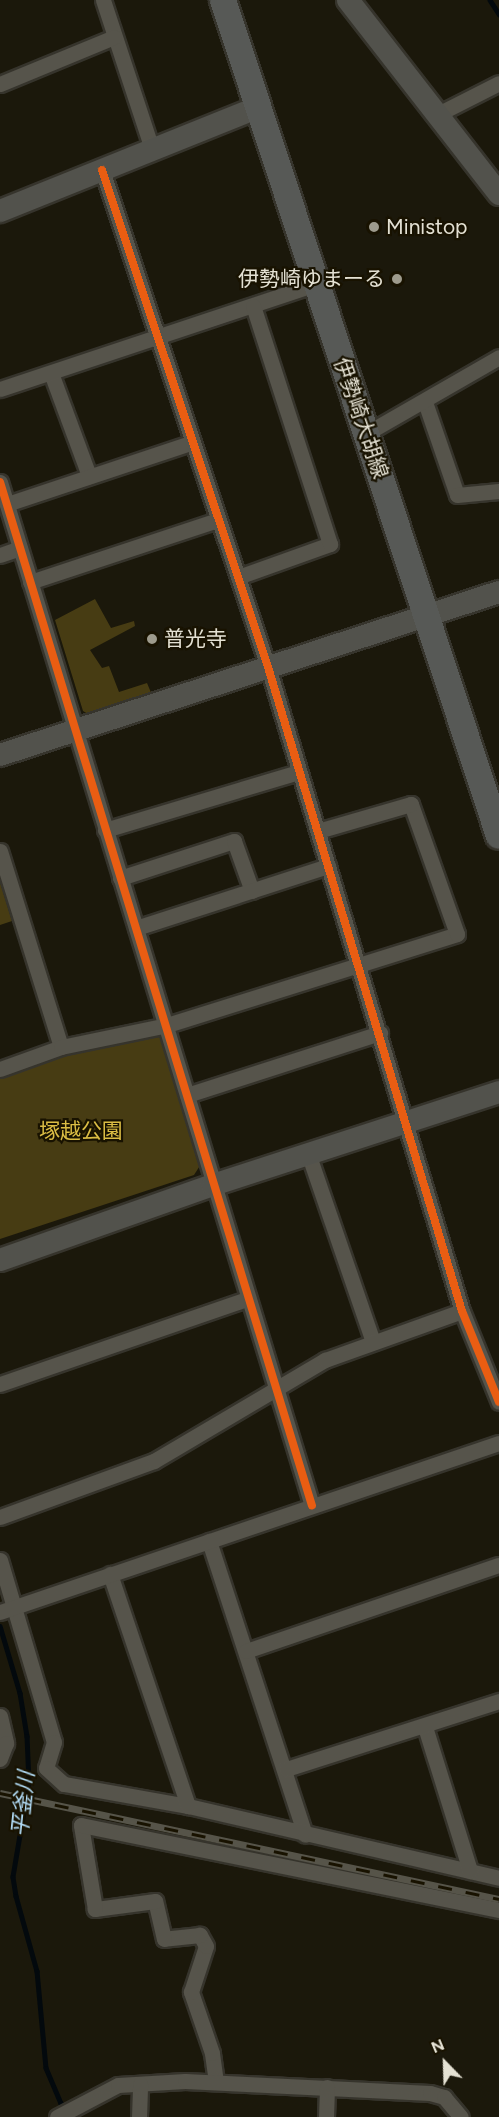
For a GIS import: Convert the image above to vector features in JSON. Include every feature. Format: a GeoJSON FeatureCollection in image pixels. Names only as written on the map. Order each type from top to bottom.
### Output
{"type":"FeatureCollection","features":[{"type":"Feature","properties":{"kind":"main road","name":"伊勢崎大胡線"},"geometry":{"type":"LineString","coordinates":[[223,0],[256,108],[367,434],[499,836]]}},
{"type":"Feature","properties":{"kind":"street"},"geometry":{"type":"LineString","coordinates":[[102,0],[152,148]]}},
{"type":"Feature","properties":{"kind":"street"},"geometry":{"type":"LineString","coordinates":[[348,0],[499,194]]}},
{"type":"Feature","properties":{"kind":"street"},"geometry":{"type":"LineString","coordinates":[[0,84],[114,37]]}},
{"type":"Feature","properties":{"kind":"street"},"geometry":{"type":"LineString","coordinates":[[438,114],[499,83]]}},
{"type":"Feature","properties":{"kind":"street"},"geometry":{"type":"LineString","coordinates":[[0,211],[256,108]]}},
{"type":"Feature","properties":{"kind":"street"},"geometry":{"type":"LineString","coordinates":[[102,170],[268,667],[298,772],[360,963],[462,1311],[499,1402]]}},
{"type":"Feature","properties":{"kind":"street"},"geometry":{"type":"LineString","coordinates":[[0,389],[315,284]]}},
{"type":"Feature","properties":{"kind":"street"},"geometry":{"type":"LineString","coordinates":[[238,577],[330,544],[253,306]]}},
{"type":"Feature","properties":{"kind":"street"},"geometry":{"type":"LineString","coordinates":[[367,434],[499,357]]}},
{"type":"Feature","properties":{"kind":"street"},"geometry":{"type":"LineString","coordinates":[[51,373],[89,476]]}},
{"type":"Feature","properties":{"kind":"street"},"geometry":{"type":"LineString","coordinates":[[425,402],[458,495],[499,491]]}},
{"type":"Feature","properties":{"kind":"street"},"geometry":{"type":"LineString","coordinates":[[7,504],[193,442]]}},
{"type":"Feature","properties":{"kind":"street"},"geometry":{"type":"LineString","coordinates":[[0,482],[105,830],[167,1025],[275,1392],[312,1506]]}},
{"type":"Feature","properties":{"kind":"street"},"geometry":{"type":"LineString","coordinates":[[30,582],[218,520]]}},
{"type":"Feature","properties":{"kind":"street"},"geometry":{"type":"LineString","coordinates":[[0,555],[20,548]]}},
{"type":"Feature","properties":{"kind":"street"},"geometry":{"type":"LineString","coordinates":[[0,755],[499,592]]}},
{"type":"Feature","properties":{"kind":"street"},"geometry":{"type":"LineString","coordinates":[[105,830],[298,772]]}},
{"type":"Feature","properties":{"kind":"street"},"geometry":{"type":"LineString","coordinates":[[0,1069],[61,1047],[167,1025],[457,934],[411,804],[318,831]]}},
{"type":"Feature","properties":{"kind":"street"},"geometry":{"type":"LineString","coordinates":[[120,878],[234,841],[252,891]]}},
{"type":"Feature","properties":{"kind":"street"},"geometry":{"type":"LineString","coordinates":[[0,851],[61,1047]]}},
{"type":"Feature","properties":{"kind":"street"},"geometry":{"type":"LineString","coordinates":[[136,928],[328,866]]}},
{"type":"Feature","properties":{"kind":"street"},"geometry":{"type":"LineString","coordinates":[[187,1095],[380,1033]]}},
{"type":"Feature","properties":{"kind":"street"},"geometry":{"type":"LineString","coordinates":[[0,1260],[213,1185],[499,1092]]}},
{"type":"Feature","properties":{"kind":"street"},"geometry":{"type":"LineString","coordinates":[[308,1154],[373,1342]]}},
{"type":"Feature","properties":{"kind":"street"},"geometry":{"type":"LineString","coordinates":[[0,1384],[247,1299]]}},
{"type":"Feature","properties":{"kind":"street"},"geometry":{"type":"LineString","coordinates":[[0,1516],[154,1461],[275,1392],[325,1360],[462,1311]]}},
{"type":"Feature","properties":{"kind":"street"},"geometry":{"type":"LineString","coordinates":[[8,1610],[499,1443]]}},
{"type":"Feature","properties":{"kind":"street"},"geometry":{"type":"LineString","coordinates":[[210,1541],[286,1769],[305,1835]]}},
{"type":"Feature","properties":{"kind":"street"},"geometry":{"type":"LineString","coordinates":[[0,1560],[8,1610],[54,1742],[46,1768],[64,1784],[188,1806],[305,1835],[499,1878]]}},
{"type":"Feature","properties":{"kind":"street"},"geometry":{"type":"LineString","coordinates":[[246,1651],[499,1565]]}},
{"type":"Feature","properties":{"kind":"street"},"geometry":{"type":"LineString","coordinates":[[110,1574],[188,1806]]}},
{"type":"Feature","properties":{"kind":"street"},"geometry":{"type":"LineString","coordinates":[[286,1769],[425,1727],[499,1701]]}},
{"type":"Feature","properties":{"kind":"street"},"geometry":{"type":"LineString","coordinates":[[0,1716],[6,1743],[0,1759]]}},
{"type":"Feature","properties":{"kind":"street"},"geometry":{"type":"LineString","coordinates":[[425,1727],[470,1871]]}},
{"type":"Feature","properties":{"kind":"street"},"geometry":{"type":"LineString","coordinates":[[216,2082],[212,2053],[191,1992],[206,1946],[200,1935],[164,1939],[155,1901],[95,1909],[81,1825],[499,1910]]}},
{"type":"Feature","properties":{"kind":"street"},"geometry":{"type":"LineString","coordinates":[[58,2117],[72,2107],[118,2085],[216,2082],[430,2093],[444,2097],[461,2117]]}},
{"type":"Feature","properties":{"kind":"street"},"geometry":{"type":"LineString","coordinates":[[139,2117],[140,2084]]}},
{"type":"Feature","properties":{"kind":"street"},"geometry":{"type":"LineString","coordinates":[[326,2117],[327,2087]]}},
{"type":"Feature","properties":{"kind":"green space"},"geometry":{"type":"Polygon","coordinates":[[[95,599],[111,628],[134,621],[135,626],[90,650],[102,668],[109,666],[119,692],[147,683],[152,695],[88,714],[83,711],[55,620],[95,599]]]}},
{"type":"Feature","properties":{"kind":"green space"},"geometry":{"type":"Polygon","coordinates":[[[0,882],[12,921],[0,925],[0,882]]]}},
{"type":"Feature","properties":{"kind":"green space","name":"塚越公園"},"geometry":{"type":"Polygon","coordinates":[[[154,1034],[162,1039],[201,1164],[194,1175],[0,1239],[0,1076],[61,1056],[154,1034]]]}},
{"type":"Feature","properties":{"kind":"waterway"},"geometry":{"type":"LineString","coordinates":[[490,0],[499,14]]}},
{"type":"Feature","properties":{"kind":"waterway","name":"平釜川"},"geometry":{"type":"LineString","coordinates":[[0,1626],[20,1693],[27,1736],[29,1782],[13,1877],[37,1971],[46,2068],[61,2103],[73,2117]]}},
{"type":"Feature","properties":{"kind":"railway"},"geometry":{"type":"LineString","coordinates":[[0,1793],[499,1899]]}},
{"type":"Feature","properties":{"kind":"cycle path"},"geometry":{"type":"LineString","coordinates":[[102,170],[268,667],[462,1311],[499,1402]]}},
{"type":"Feature","properties":{"kind":"cycle path"},"geometry":{"type":"LineString","coordinates":[[0,482],[312,1506]]}},
{"type":"Feature","properties":{"kind":"place","name":"Ministop"},"geometry":{"type":"Point","coordinates":[374,227]}},
{"type":"Feature","properties":{"kind":"place","name":"伊勢崎ゆまーる"},"geometry":{"type":"Point","coordinates":[397,279]}},
{"type":"Feature","properties":{"kind":"place","name":"普光寺"},"geometry":{"type":"Point","coordinates":[152,639]}}]}
